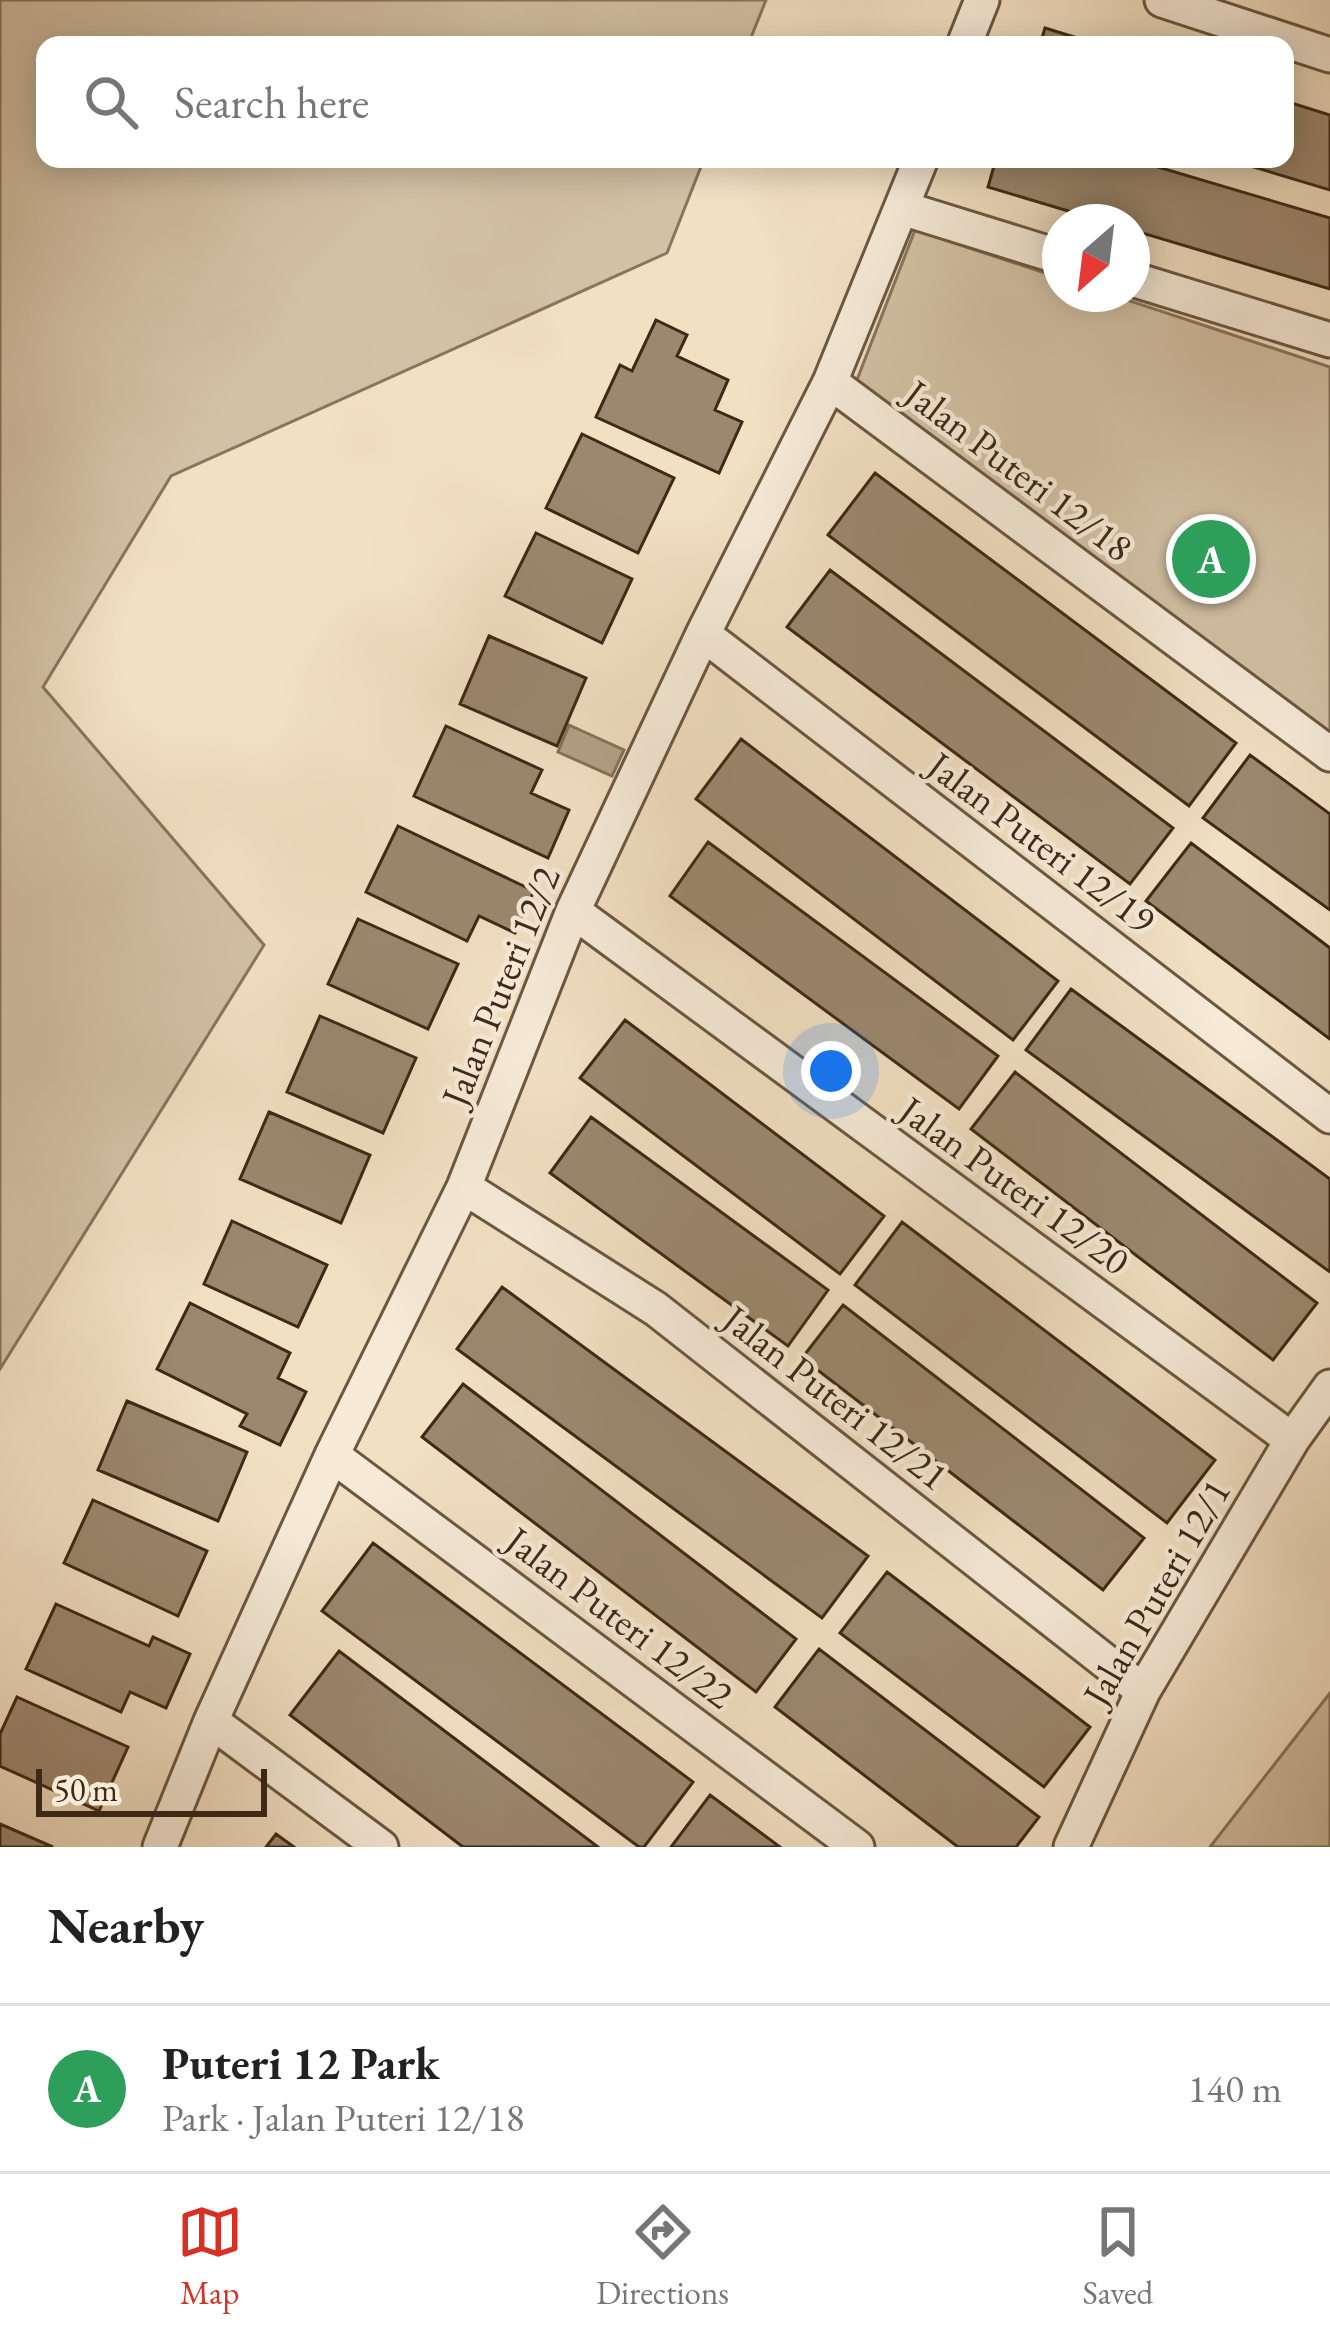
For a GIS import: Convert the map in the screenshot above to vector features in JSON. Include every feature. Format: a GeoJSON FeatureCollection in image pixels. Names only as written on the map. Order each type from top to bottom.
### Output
{"type":"FeatureCollection","features":[{"type":"Feature","properties":{"kind":"street"},"geometry":{"type":"LineString","coordinates":[[968,36],[982,0]]}},
{"type":"Feature","properties":{"kind":"street"},"geometry":{"type":"LineString","coordinates":[[1162,0],[1270,36]]}},
{"type":"Feature","properties":{"kind":"street"},"geometry":{"type":"LineString","coordinates":[[1294,44],[1330,56]]}},
{"type":"Feature","properties":{"kind":"street","name":"Jalan Puteri 12/2"},"geometry":{"type":"LineString","coordinates":[[160,1847],[332,1455],[464,1187],[573,911],[703,634],[830,382],[918,168]]}},
{"type":"Feature","properties":{"kind":"street"},"geometry":{"type":"LineString","coordinates":[[902,208],[1042,251]]}},
{"type":"Feature","properties":{"kind":"street"},"geometry":{"type":"LineString","coordinates":[[1150,285],[1330,340]]}},
{"type":"Feature","properties":{"kind":"street","name":"Jalan Puteri 12/18"},"geometry":{"type":"LineString","coordinates":[[830,382],[1330,754]]}},
{"type":"Feature","properties":{"kind":"street","name":"Jalan Puteri 12/19"},"geometry":{"type":"LineString","coordinates":[[703,634],[1330,1115]]}},
{"type":"Feature","properties":{"kind":"street","name":"Jalan Puteri 12/20"},"geometry":{"type":"LineString","coordinates":[[573,911],[1292,1440]]}},
{"type":"Feature","properties":{"kind":"street","name":"Jalan Puteri 12/21"},"geometry":{"type":"LineString","coordinates":[[464,1187],[656,1309],[1143,1691]]}},
{"type":"Feature","properties":{"kind":"street","name":"Jalan Puteri 12/1"},"geometry":{"type":"LineString","coordinates":[[1071,1847],[1143,1691],[1292,1440],[1330,1387]]}},
{"type":"Feature","properties":{"kind":"street","name":"Jalan Puteri 12/22"},"geometry":{"type":"LineString","coordinates":[[332,1455],[857,1847]]}},
{"type":"Feature","properties":{"kind":"street"},"geometry":{"type":"LineString","coordinates":[[212,1721],[381,1847]]}},
{"type":"Feature","properties":{"kind":"shaded area"},"geometry":{"type":"Polygon","coordinates":[[[0,0],[766,0],[752,36],[36,36],[36,168],[700,168],[667,253],[171,476],[43,687],[264,945],[0,1369],[0,0]]]}},
{"type":"Feature","properties":{"kind":"shaded area"},"geometry":{"type":"Polygon","coordinates":[[[915,230],[1042,272],[1042,312],[1150,312],[1150,308],[1330,367],[1330,733],[855,385],[915,230]]]}},
{"type":"Feature","properties":{"kind":"shaded area"},"geometry":{"type":"Polygon","coordinates":[[[569,725],[624,750],[612,776],[558,752],[569,725]]]}},
{"type":"Feature","properties":{"kind":"shaded area"},"geometry":{"type":"Polygon","coordinates":[[[1330,1693],[1330,1847],[1210,1847],[1330,1693]]]}},
{"type":"Feature","properties":{"kind":"building"},"geometry":{"type":"Polygon","coordinates":[[[1045,28],[1071,36],[1043,36],[1045,28]]]}},
{"type":"Feature","properties":{"kind":"building"},"geometry":{"type":"Polygon","coordinates":[[[1294,104],[1330,115],[1330,190],[1257,168],[1294,168],[1294,104]]]}},
{"type":"Feature","properties":{"kind":"building"},"geometry":{"type":"Polygon","coordinates":[[[993,168],[1161,168],[1330,218],[1330,289],[1150,235],[1150,204],[1045,204],[988,187],[993,168]]]}},
{"type":"Feature","properties":{"kind":"building"},"geometry":{"type":"Polygon","coordinates":[[[656,320],[687,335],[677,356],[728,380],[715,410],[742,422],[719,473],[596,417],[620,365],[632,371],[656,320]]]}},
{"type":"Feature","properties":{"kind":"building"},"geometry":{"type":"Polygon","coordinates":[[[582,434],[674,478],[638,553],[546,508],[582,434]]]}},
{"type":"Feature","properties":{"kind":"building"},"geometry":{"type":"Polygon","coordinates":[[[875,473],[1236,743],[1189,806],[828,535],[875,473]]]}},
{"type":"Feature","properties":{"kind":"building"},"geometry":{"type":"Polygon","coordinates":[[[536,533],[632,579],[602,643],[505,596],[536,533]]]}},
{"type":"Feature","properties":{"kind":"building"},"geometry":{"type":"Polygon","coordinates":[[[830,570],[1173,828],[1130,884],[787,627],[830,570]]]}},
{"type":"Feature","properties":{"kind":"building"},"geometry":{"type":"Polygon","coordinates":[[[489,636],[586,678],[557,746],[460,704],[489,636]]]}},
{"type":"Feature","properties":{"kind":"building"},"geometry":{"type":"Polygon","coordinates":[[[446,726],[542,770],[531,793],[569,810],[548,858],[414,796],[446,726]]]}},
{"type":"Feature","properties":{"kind":"building"},"geometry":{"type":"Polygon","coordinates":[[[741,739],[1058,981],[1013,1040],[696,799],[741,739]]]}},
{"type":"Feature","properties":{"kind":"building"},"geometry":{"type":"Polygon","coordinates":[[[1250,755],[1330,814],[1330,910],[1203,818],[1250,755]]]}},
{"type":"Feature","properties":{"kind":"building"},"geometry":{"type":"Polygon","coordinates":[[[398,826],[534,891],[515,933],[479,916],[467,941],[366,892],[398,826]]]}},
{"type":"Feature","properties":{"kind":"building"},"geometry":{"type":"Polygon","coordinates":[[[708,842],[998,1056],[959,1109],[670,896],[708,842]]]}},
{"type":"Feature","properties":{"kind":"building"},"geometry":{"type":"Polygon","coordinates":[[[1191,843],[1330,948],[1330,1039],[1146,901],[1191,843]]]}},
{"type":"Feature","properties":{"kind":"building"},"geometry":{"type":"Polygon","coordinates":[[[358,919],[458,964],[428,1029],[328,984],[358,919]]]}},
{"type":"Feature","properties":{"kind":"building"},"geometry":{"type":"Polygon","coordinates":[[[1071,989],[1330,1179],[1330,1272],[1026,1050],[1071,989]]]}},
{"type":"Feature","properties":{"kind":"building"},"geometry":{"type":"Polygon","coordinates":[[[320,1016],[416,1058],[383,1133],[287,1092],[320,1016]]]}},
{"type":"Feature","properties":{"kind":"building"},"geometry":{"type":"Polygon","coordinates":[[[625,1020],[884,1216],[840,1274],[580,1078],[625,1020]]]}},
{"type":"Feature","properties":{"kind":"building"},"geometry":{"type":"Polygon","coordinates":[[[1015,1072],[1317,1303],[1273,1360],[971,1129],[1015,1072]]]}},
{"type":"Feature","properties":{"kind":"building"},"geometry":{"type":"Polygon","coordinates":[[[269,1112],[370,1155],[341,1223],[240,1179],[269,1112]]]}},
{"type":"Feature","properties":{"kind":"building"},"geometry":{"type":"Polygon","coordinates":[[[591,1117],[828,1290],[788,1346],[550,1173],[591,1117]]]}},
{"type":"Feature","properties":{"kind":"building"},"geometry":{"type":"Polygon","coordinates":[[[232,1221],[327,1265],[298,1327],[204,1284],[232,1221]]]}},
{"type":"Feature","properties":{"kind":"building"},"geometry":{"type":"Polygon","coordinates":[[[902,1222],[1215,1460],[1167,1523],[855,1285],[902,1222]]]}},
{"type":"Feature","properties":{"kind":"building"},"geometry":{"type":"Polygon","coordinates":[[[502,1287],[868,1556],[822,1618],[457,1349],[502,1287]]]}},
{"type":"Feature","properties":{"kind":"building"},"geometry":{"type":"Polygon","coordinates":[[[190,1303],[290,1353],[278,1378],[306,1392],[280,1445],[240,1426],[247,1414],[157,1369],[190,1303]]]}},
{"type":"Feature","properties":{"kind":"building"},"geometry":{"type":"Polygon","coordinates":[[[843,1305],[1144,1538],[1103,1590],[802,1358],[843,1305]]]}},
{"type":"Feature","properties":{"kind":"building"},"geometry":{"type":"Polygon","coordinates":[[[463,1384],[796,1639],[756,1692],[422,1437],[463,1384]]]}},
{"type":"Feature","properties":{"kind":"building"},"geometry":{"type":"Polygon","coordinates":[[[127,1401],[247,1452],[218,1521],[98,1470],[127,1401]]]}},
{"type":"Feature","properties":{"kind":"building"},"geometry":{"type":"Polygon","coordinates":[[[93,1500],[207,1551],[178,1616],[64,1563],[93,1500]]]}},
{"type":"Feature","properties":{"kind":"building"},"geometry":{"type":"Polygon","coordinates":[[[373,1543],[693,1782],[644,1847],[322,1611],[373,1543]]]}},
{"type":"Feature","properties":{"kind":"building"},"geometry":{"type":"Polygon","coordinates":[[[887,1572],[1090,1727],[1044,1787],[840,1633],[887,1572]]]}},
{"type":"Feature","properties":{"kind":"building"},"geometry":{"type":"Polygon","coordinates":[[[56,1604],[149,1646],[153,1637],[190,1654],[166,1708],[130,1692],[121,1712],[26,1669],[56,1604]]]}},
{"type":"Feature","properties":{"kind":"building"},"geometry":{"type":"Polygon","coordinates":[[[819,1649],[1039,1817],[1016,1847],[958,1847],[775,1707],[819,1649]]]}},
{"type":"Feature","properties":{"kind":"building"},"geometry":{"type":"Polygon","coordinates":[[[339,1651],[598,1847],[463,1847],[290,1715],[339,1651]]]}},
{"type":"Feature","properties":{"kind":"building"},"geometry":{"type":"Polygon","coordinates":[[[17,1697],[128,1747],[99,1811],[0,1766],[0,1734],[17,1697]]]}},
{"type":"Feature","properties":{"kind":"building"},"geometry":{"type":"Polygon","coordinates":[[[710,1795],[780,1847],[671,1847],[710,1795]]]}},
{"type":"Feature","properties":{"kind":"building"},"geometry":{"type":"Polygon","coordinates":[[[0,1824],[53,1847],[0,1847],[0,1824]]]}},
{"type":"Feature","properties":{"kind":"building"},"geometry":{"type":"Polygon","coordinates":[[[276,1834],[294,1847],[266,1847],[276,1834]]]}},
{"type":"Feature","properties":{"kind":"place","name":"Puteri 12 Park"},"geometry":{"type":"Point","coordinates":[1211,559]}}]}
